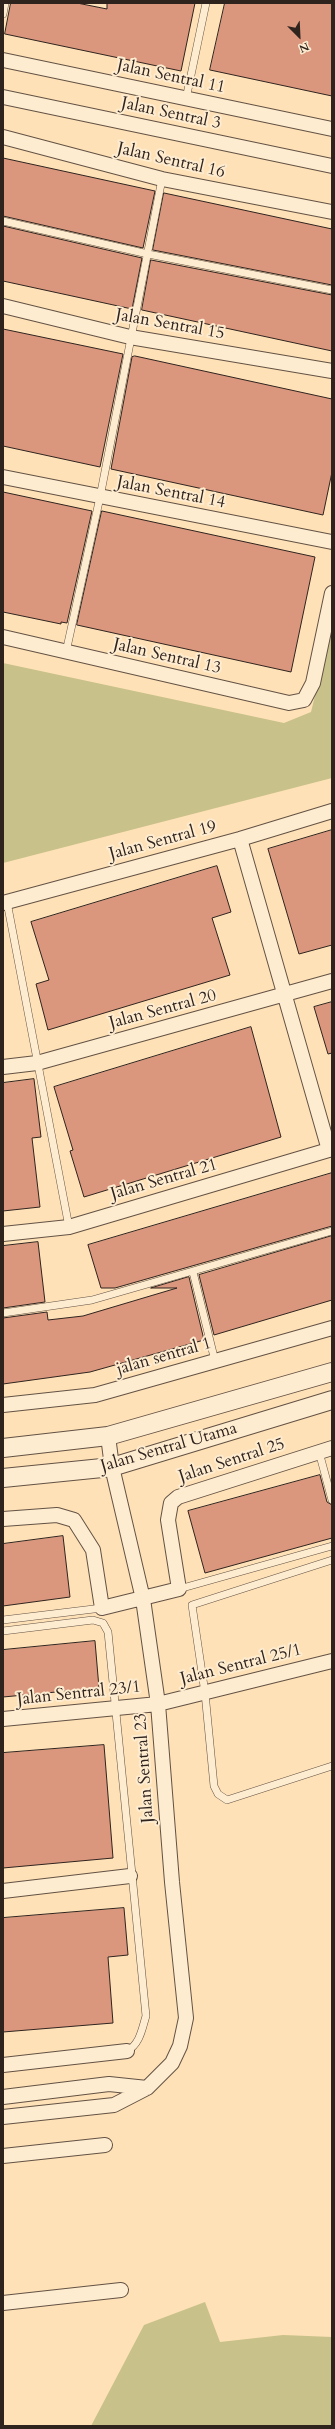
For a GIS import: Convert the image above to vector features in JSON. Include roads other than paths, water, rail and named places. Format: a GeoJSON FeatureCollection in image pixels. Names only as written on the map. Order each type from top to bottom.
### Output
{"type":"FeatureCollection","features":[{"type":"Feature","properties":{"kind":"street","name":"Jalan Sentral 11"},"geometry":{"type":"LineString","coordinates":[[3,60],[332,129]]}},
{"type":"Feature","properties":{"kind":"street","name":"Jalan Sentral 3"},"geometry":{"type":"LineString","coordinates":[[3,97],[332,166]]}},
{"type":"Feature","properties":{"kind":"street","name":"Jalan Sentral 16"},"geometry":{"type":"LineString","coordinates":[[3,137],[162,179],[332,212]]}},
{"type":"Feature","properties":{"kind":"street","name":"Jalan Sentral 15"},"geometry":{"type":"LineString","coordinates":[[3,306],[130,337],[332,371]]}},
{"type":"Feature","properties":{"kind":"street","name":"Jalan Sentral 14"},"geometry":{"type":"LineString","coordinates":[[3,478],[332,542]]}},
{"type":"Feature","properties":{"kind":"street","name":"Jalan Sentral 13"},"geometry":{"type":"LineString","coordinates":[[3,637],[288,703],[304,700],[313,683],[332,593]]}},
{"type":"Feature","properties":{"kind":"street","name":"Jalan Sentral 19"},"geometry":{"type":"LineString","coordinates":[[5,903],[240,839],[332,811]]}},
{"type":"Feature","properties":{"kind":"street"},"geometry":{"type":"LineString","coordinates":[[240,839],[330,1150]]}},
{"type":"Feature","properties":{"kind":"street","name":"Jalan Sentral 20"},"geometry":{"type":"LineString","coordinates":[[3,1068],[37,1063],[332,981]]}},
{"type":"Feature","properties":{"kind":"street","name":"Jalan Sentral 21"},"geometry":{"type":"LineString","coordinates":[[3,1234],[69,1227],[330,1150]]}},
{"type":"Feature","properties":{"kind":"street","name":"jalan sentral 1"},"geometry":{"type":"LineString","coordinates":[[3,1405],[95,1395],[332,1328]]}},
{"type":"Feature","properties":{"kind":"street","name":"Jalan Sentral Utama"},"geometry":{"type":"LineString","coordinates":[[3,1448],[108,1436],[332,1372]]}},
{"type":"Feature","properties":{"kind":"street","name":"Jalan Sentral Utama"},"geometry":{"type":"LineString","coordinates":[[3,1478],[112,1467],[332,1400]]}},
{"type":"Feature","properties":{"kind":"street","name":"Jalan Sentral 23"},"geometry":{"type":"LineString","coordinates":[[3,2117],[114,2105],[147,2088],[172,2063],[180,2046],[186,2018],[172,1882],[158,1704],[143,1599],[112,1467],[108,1436]]}},
{"type":"Feature","properties":{"kind":"street","name":"Jalan Sentral 25"},"geometry":{"type":"LineString","coordinates":[[179,1589],[168,1520],[172,1503],[178,1497],[326,1450]]}},
{"type":"Feature","properties":{"kind":"street"},"geometry":{"type":"LineString","coordinates":[[3,1519],[57,1515],[74,1520],[93,1550],[102,1608],[179,1589]]}},
{"type":"Feature","properties":{"kind":"street","name":"Jalan Sentral 25/1"},"geometry":{"type":"LineString","coordinates":[[158,1704],[332,1661]]}},
{"type":"Feature","properties":{"kind":"street","name":"Jalan Sentral 23/1"},"geometry":{"type":"LineString","coordinates":[[3,1719],[158,1704]]}},
{"type":"Feature","properties":{"kind":"street"},"geometry":{"type":"LineString","coordinates":[[3,1891],[130,1876]]}},
{"type":"Feature","properties":{"kind":"street"},"geometry":{"type":"LineString","coordinates":[[3,2065],[127,2051]]}},
{"type":"Feature","properties":{"kind":"street"},"geometry":{"type":"LineString","coordinates":[[3,2097],[109,2084],[147,2088]]}},
{"type":"Feature","properties":{"kind":"street"},"geometry":{"type":"LineString","coordinates":[[3,2156],[105,2145]]}},
{"type":"Feature","properties":{"kind":"street"},"geometry":{"type":"LineString","coordinates":[[3,2303],[121,2290]]}},
{"type":"Feature","properties":{"kind":"lane"},"geometry":{"type":"LineString","coordinates":[[3,14],[5,3]]}},
{"type":"Feature","properties":{"kind":"lane"},"geometry":{"type":"LineString","coordinates":[[186,99],[206,3]]}},
{"type":"Feature","properties":{"kind":"lane"},"geometry":{"type":"LineString","coordinates":[[66,652],[100,497],[162,179]]}},
{"type":"Feature","properties":{"kind":"lane"},"geometry":{"type":"LineString","coordinates":[[3,221],[148,254],[332,290]]}},
{"type":"Feature","properties":{"kind":"lane"},"geometry":{"type":"LineString","coordinates":[[5,903],[69,1227]]}},
{"type":"Feature","properties":{"kind":"lane"},"geometry":{"type":"LineString","coordinates":[[3,1313],[74,1304],[193,1272],[332,1231]]}},
{"type":"Feature","properties":{"kind":"lane"},"geometry":{"type":"LineString","coordinates":[[193,1272],[215,1361]]}},
{"type":"Feature","properties":{"kind":"lane"},"geometry":{"type":"LineString","coordinates":[[326,1450],[332,1500]]}},
{"type":"Feature","properties":{"kind":"lane"},"geometry":{"type":"LineString","coordinates":[[179,1589],[332,1546]]}},
{"type":"Feature","properties":{"kind":"lane"},"geometry":{"type":"LineString","coordinates":[[332,1560],[192,1605],[205,1693],[214,1786],[222,1799],[227,1800],[332,1766]]}},
{"type":"Feature","properties":{"kind":"lane"},"geometry":{"type":"LineString","coordinates":[[3,1620],[102,1608]]}},
{"type":"Feature","properties":{"kind":"lane"},"geometry":{"type":"LineString","coordinates":[[3,1631],[93,1620],[103,1623],[108,1632],[130,1876],[146,2016],[142,2032],[134,2048],[127,2051]]}}]}
